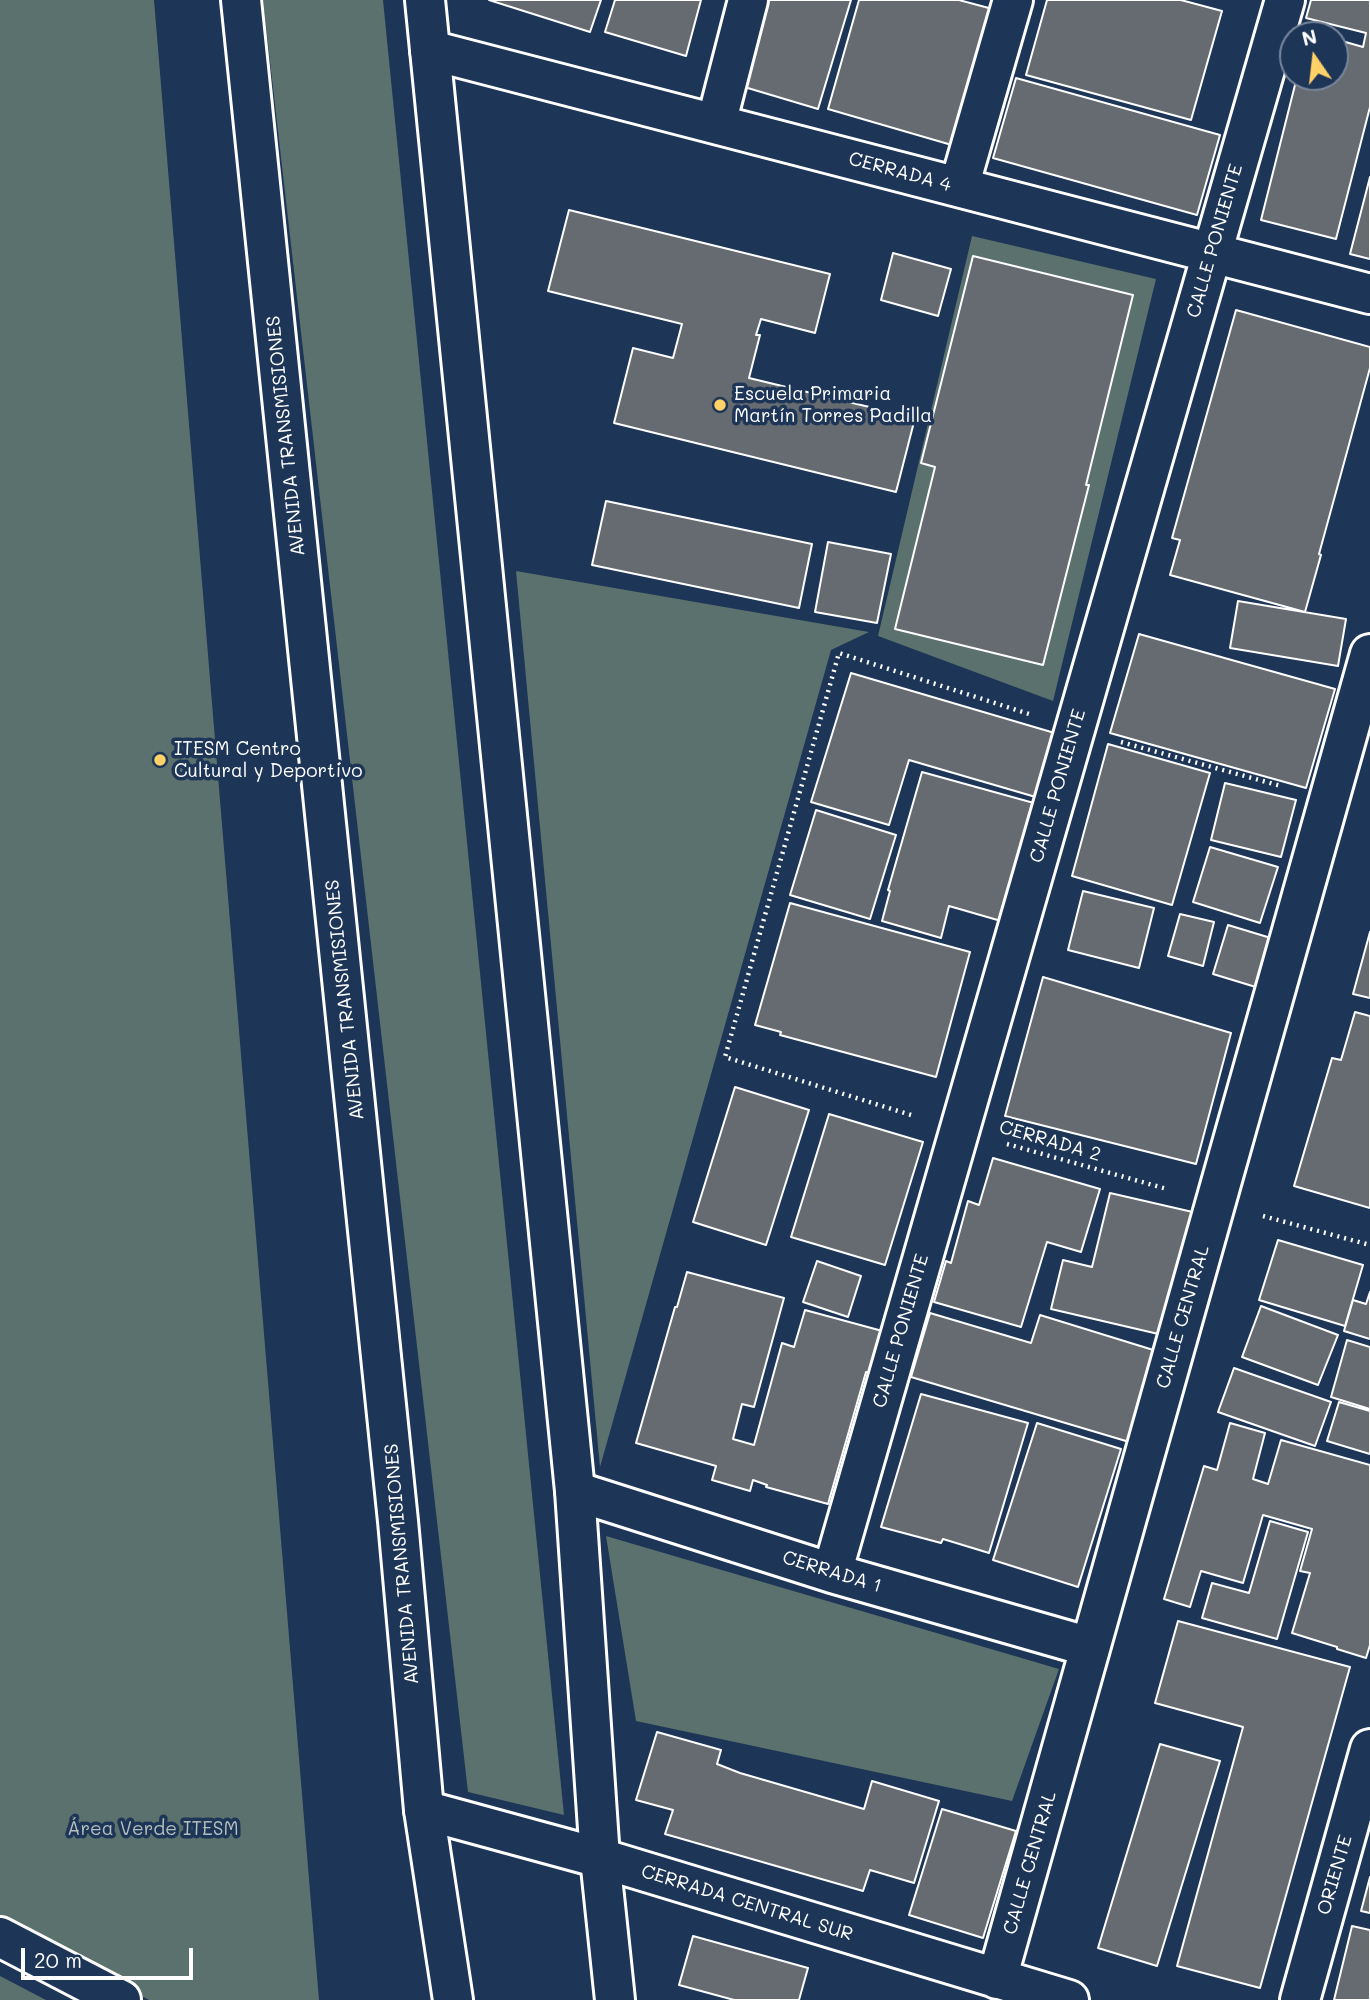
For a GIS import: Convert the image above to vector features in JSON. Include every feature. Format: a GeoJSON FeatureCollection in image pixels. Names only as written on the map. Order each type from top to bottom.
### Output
{"type":"FeatureCollection","features":[{"type":"Feature","properties":{"kind":"street","name":"AVENIDA TRANSMISIONES"},"geometry":{"type":"LineString","coordinates":[[241,0],[394,1479],[424,1811],[453,2000]]}},
{"type":"Feature","properties":{"kind":"street"},"geometry":{"type":"LineString","coordinates":[[425,0],[575,1492],[600,1858],[615,2000]]}},
{"type":"Feature","properties":{"kind":"street"},"geometry":{"type":"LineString","coordinates":[[716,124],[748,0]]}},
{"type":"Feature","properties":{"kind":"street"},"geometry":{"type":"LineString","coordinates":[[959,187],[1013,0]]}},
{"type":"Feature","properties":{"kind":"street","name":"CALLE PONIENTE"},"geometry":{"type":"LineString","coordinates":[[832,1573],[1285,0]]}},
{"type":"Feature","properties":{"kind":"street","name":"CERRADA 4"},"geometry":{"type":"LineString","coordinates":[[430,50],[1370,293]]}},
{"type":"Feature","properties":{"kind":"street","name":"CALLE CENTRAL"},"geometry":{"type":"LineString","coordinates":[[997,1979],[1370,654]]}},
{"type":"Feature","properties":{"kind":"street","name":"CERRADA 1"},"geometry":{"type":"LineString","coordinates":[[575,1492],[832,1573],[1090,1647]]}},
{"type":"Feature","properties":{"kind":"street","name":"ORIENTE"},"geometry":{"type":"LineString","coordinates":[[1300,2000],[1370,1749]]}},
{"type":"Feature","properties":{"kind":"street","name":"CERRADA CENTRAL SUR"},"geometry":{"type":"LineString","coordinates":[[424,1811],[600,1858],[1069,2000]]}},
{"type":"Feature","properties":{"kind":"street"},"geometry":{"type":"LineString","coordinates":[[0,1937],[121,2000]]}},
{"type":"Feature","properties":{"kind":"path","name":"CERRADA 2"},"geometry":{"type":"LineString","coordinates":[[839,653],[725,1057],[959,1130],[1370,1245]]}},
{"type":"Feature","properties":{"kind":"green space","name":"Área Verde ITESM"},"geometry":{"type":"Polygon","coordinates":[[[0,0],[154,0],[319,2000],[149,2000],[0,1920],[0,0]]]}},
{"type":"Feature","properties":{"kind":"green space"},"geometry":{"type":"Polygon","coordinates":[[[263,0],[383,0],[564,1815],[468,1792],[263,0]]]}},
{"type":"Feature","properties":{"kind":"green space"},"geometry":{"type":"Polygon","coordinates":[[[972,236],[1156,279],[1053,701],[878,636],[972,236]]]}},
{"type":"Feature","properties":{"kind":"green space"},"geometry":{"type":"Polygon","coordinates":[[[516,571],[869,632],[831,650],[600,1467],[516,571]]]}},
{"type":"Feature","properties":{"kind":"green space"},"geometry":{"type":"Polygon","coordinates":[[[606,1536],[1059,1669],[1012,1801],[636,1721],[606,1536]]]}},
{"type":"Feature","properties":{"kind":"green space"},"geometry":{"type":"Polygon","coordinates":[[[0,1976],[46,2000],[0,2000],[0,1976]]]}},
{"type":"Feature","properties":{"kind":"building"},"geometry":{"type":"Polygon","coordinates":[[[489,0],[601,0],[590,32],[489,0]]]}},
{"type":"Feature","properties":{"kind":"building"},"geometry":{"type":"Polygon","coordinates":[[[615,0],[701,0],[686,56],[605,32],[615,0]]]}},
{"type":"Feature","properties":{"kind":"building"},"geometry":{"type":"Polygon","coordinates":[[[767,0],[851,0],[818,109],[741,86],[767,0]]]}},
{"type":"Feature","properties":{"kind":"building"},"geometry":{"type":"Polygon","coordinates":[[[859,0],[959,0],[1000,11],[962,148],[828,109],[859,0]]]}},
{"type":"Feature","properties":{"kind":"building"},"geometry":{"type":"Polygon","coordinates":[[[1047,0],[1181,0],[1222,11],[1191,120],[1026,75],[1047,0]]]}},
{"type":"Feature","properties":{"kind":"building"},"geometry":{"type":"Polygon","coordinates":[[[1311,0],[1370,0],[1370,107],[1336,239],[1261,220],[1293,91],[1349,91],[1349,43],[1363,47],[1366,33],[1349,29],[1349,21],[1318,21],[1306,18],[1311,0]]]}},
{"type":"Feature","properties":{"kind":"building"},"geometry":{"type":"Polygon","coordinates":[[[1016,78],[1220,135],[1197,215],[993,158],[1016,78]]]}},
{"type":"Feature","properties":{"kind":"building"},"geometry":{"type":"Polygon","coordinates":[[[1370,177],[1370,259],[1350,254],[1370,177]]]}},
{"type":"Feature","properties":{"kind":"building"},"geometry":{"type":"Polygon","coordinates":[[[569,210],[830,274],[815,333],[761,319],[756,335],[760,335],[749,378],[915,418],[896,492],[614,423],[633,348],[673,358],[682,324],[548,291],[569,210]]]}},
{"type":"Feature","properties":{"kind":"building"},"geometry":{"type":"Polygon","coordinates":[[[893,253],[951,269],[938,316],[881,300],[893,253]]]}},
{"type":"Feature","properties":{"kind":"building"},"geometry":{"type":"Polygon","coordinates":[[[973,256],[1133,295],[1086,485],[1089,485],[1043,665],[895,629],[935,467],[921,463],[973,256]]]}},
{"type":"Feature","properties":{"kind":"building"},"geometry":{"type":"Polygon","coordinates":[[[1236,310],[1370,347],[1370,368],[1305,612],[1170,575],[1180,540],[1172,538],[1236,310]]]}},
{"type":"Feature","properties":{"kind":"building"},"geometry":{"type":"Polygon","coordinates":[[[606,501],[812,544],[799,608],[592,565],[606,501]]]}},
{"type":"Feature","properties":{"kind":"building"},"geometry":{"type":"Polygon","coordinates":[[[828,542],[891,554],[877,623],[815,612],[828,542]]]}},
{"type":"Feature","properties":{"kind":"building"},"geometry":{"type":"Polygon","coordinates":[[[1238,601],[1346,619],[1338,666],[1230,648],[1238,601]]]}},
{"type":"Feature","properties":{"kind":"building"},"geometry":{"type":"Polygon","coordinates":[[[1139,634],[1335,689],[1306,788],[1110,733],[1139,634]]]}},
{"type":"Feature","properties":{"kind":"building"},"geometry":{"type":"Polygon","coordinates":[[[851,673],[1058,734],[1039,798],[909,760],[889,825],[811,802],[851,673]]]}},
{"type":"Feature","properties":{"kind":"building"},"geometry":{"type":"Polygon","coordinates":[[[1108,744],[1210,773],[1172,905],[1072,876],[1108,744]]]}},
{"type":"Feature","properties":{"kind":"building"},"geometry":{"type":"Polygon","coordinates":[[[922,772],[1041,805],[1008,923],[949,906],[941,938],[882,921],[890,891],[888,890],[922,772]]]}},
{"type":"Feature","properties":{"kind":"building"},"geometry":{"type":"Polygon","coordinates":[[[1225,783],[1296,800],[1281,857],[1211,840],[1225,783]]]}},
{"type":"Feature","properties":{"kind":"building"},"geometry":{"type":"Polygon","coordinates":[[[816,810],[896,835],[870,919],[790,895],[816,810]]]}},
{"type":"Feature","properties":{"kind":"building"},"geometry":{"type":"Polygon","coordinates":[[[1210,847],[1278,867],[1260,923],[1193,902],[1210,847]]]}},
{"type":"Feature","properties":{"kind":"building"},"geometry":{"type":"Polygon","coordinates":[[[1083,891],[1154,908],[1139,968],[1068,950],[1083,891]]]}},
{"type":"Feature","properties":{"kind":"building"},"geometry":{"type":"Polygon","coordinates":[[[790,903],[970,952],[936,1077],[780,1035],[781,1032],[755,1025],[790,903]]]}},
{"type":"Feature","properties":{"kind":"building"},"geometry":{"type":"Polygon","coordinates":[[[1180,914],[1214,922],[1203,966],[1168,956],[1180,914]]]}},
{"type":"Feature","properties":{"kind":"building"},"geometry":{"type":"Polygon","coordinates":[[[1228,925],[1274,939],[1259,988],[1213,974],[1228,925]]]}},
{"type":"Feature","properties":{"kind":"building"},"geometry":{"type":"Polygon","coordinates":[[[1370,932],[1370,998],[1353,994],[1370,932]]]}},
{"type":"Feature","properties":{"kind":"building"},"geometry":{"type":"Polygon","coordinates":[[[1043,977],[1231,1033],[1196,1164],[1005,1116],[1043,977]]]}},
{"type":"Feature","properties":{"kind":"building"},"geometry":{"type":"Polygon","coordinates":[[[1355,1012],[1370,1016],[1370,1208],[1294,1186],[1332,1058],[1341,1060],[1355,1012]]]}},
{"type":"Feature","properties":{"kind":"building"},"geometry":{"type":"Polygon","coordinates":[[[735,1087],[809,1110],[766,1245],[693,1222],[735,1087]]]}},
{"type":"Feature","properties":{"kind":"building"},"geometry":{"type":"Polygon","coordinates":[[[829,1114],[923,1142],[885,1265],[791,1237],[829,1114]]]}},
{"type":"Feature","properties":{"kind":"building"},"geometry":{"type":"Polygon","coordinates":[[[993,1158],[1100,1189],[1081,1252],[1047,1242],[1021,1327],[934,1302],[946,1261],[951,1263],[968,1201],[979,1205],[993,1158]]]}},
{"type":"Feature","properties":{"kind":"building"},"geometry":{"type":"Polygon","coordinates":[[[1110,1193],[1197,1213],[1167,1336],[1051,1309],[1063,1260],[1092,1267],[1110,1193]]]}},
{"type":"Feature","properties":{"kind":"building"},"geometry":{"type":"Polygon","coordinates":[[[1278,1240],[1363,1265],[1345,1326],[1259,1300],[1278,1240]]]}},
{"type":"Feature","properties":{"kind":"building"},"geometry":{"type":"Polygon","coordinates":[[[817,1261],[861,1276],[848,1317],[803,1302],[817,1261]]]}},
{"type":"Feature","properties":{"kind":"building"},"geometry":{"type":"Polygon","coordinates":[[[687,1272],[784,1298],[754,1407],[742,1404],[733,1439],[754,1445],[782,1343],[794,1347],[805,1310],[886,1332],[874,1374],[866,1372],[828,1504],[766,1487],[767,1485],[753,1480],[750,1491],[712,1480],[716,1466],[636,1443],[687,1272]]]}},
{"type":"Feature","properties":{"kind":"building"},"geometry":{"type":"Polygon","coordinates":[[[1370,1292],[1370,1339],[1344,1331],[1353,1300],[1366,1304],[1370,1292]]]}},
{"type":"Feature","properties":{"kind":"building"},"geometry":{"type":"Polygon","coordinates":[[[1261,1306],[1338,1335],[1318,1385],[1242,1357],[1261,1306]]]}},
{"type":"Feature","properties":{"kind":"building"},"geometry":{"type":"Polygon","coordinates":[[[930,1313],[1031,1343],[1040,1315],[1163,1353],[1136,1444],[911,1377],[930,1313]]]}},
{"type":"Feature","properties":{"kind":"building"},"geometry":{"type":"Polygon","coordinates":[[[1347,1340],[1370,1347],[1370,1409],[1331,1397],[1347,1340]]]}},
{"type":"Feature","properties":{"kind":"building"},"geometry":{"type":"Polygon","coordinates":[[[1234,1368],[1331,1402],[1315,1446],[1218,1412],[1234,1368]]]}},
{"type":"Feature","properties":{"kind":"building"},"geometry":{"type":"Polygon","coordinates":[[[921,1394],[1028,1423],[989,1553],[943,1539],[941,1543],[881,1527],[921,1394]]]}},
{"type":"Feature","properties":{"kind":"building"},"geometry":{"type":"Polygon","coordinates":[[[1339,1402],[1370,1411],[1370,1454],[1327,1441],[1339,1402]]]}},
{"type":"Feature","properties":{"kind":"building"},"geometry":{"type":"Polygon","coordinates":[[[1037,1423],[1121,1449],[1078,1587],[993,1560],[1037,1423]]]}},
{"type":"Feature","properties":{"kind":"building"},"geometry":{"type":"Polygon","coordinates":[[[1230,1423],[1265,1433],[1253,1479],[1268,1484],[1281,1440],[1370,1465],[1370,1645],[1366,1658],[1292,1633],[1310,1573],[1300,1571],[1312,1529],[1263,1515],[1243,1583],[1201,1571],[1190,1607],[1164,1599],[1204,1466],[1217,1470],[1230,1423]]]}},
{"type":"Feature","properties":{"kind":"building"},"geometry":{"type":"Polygon","coordinates":[[[1270,1521],[1308,1532],[1277,1639],[1202,1618],[1212,1583],[1249,1593],[1270,1521]]]}},
{"type":"Feature","properties":{"kind":"building"},"geometry":{"type":"Polygon","coordinates":[[[1178,1621],[1350,1667],[1260,1988],[1177,1966],[1243,1727],[1155,1703],[1178,1621]]]}},
{"type":"Feature","properties":{"kind":"building"},"geometry":{"type":"Polygon","coordinates":[[[657,1732],[721,1750],[717,1764],[740,1773],[864,1809],[872,1781],[939,1801],[914,1883],[870,1870],[863,1891],[665,1834],[673,1810],[636,1800],[657,1732]]]}},
{"type":"Feature","properties":{"kind":"building"},"geometry":{"type":"Polygon","coordinates":[[[1160,1744],[1220,1761],[1157,1966],[1098,1948],[1160,1744]]]}},
{"type":"Feature","properties":{"kind":"building"},"geometry":{"type":"Polygon","coordinates":[[[942,1809],[1016,1831],[983,1938],[909,1915],[942,1809]]]}},
{"type":"Feature","properties":{"kind":"building"},"geometry":{"type":"Polygon","coordinates":[[[1370,1877],[1370,1913],[1361,1911],[1370,1877]]]}},
{"type":"Feature","properties":{"kind":"building"},"geometry":{"type":"Polygon","coordinates":[[[1352,1926],[1370,1930],[1370,2000],[1334,2000],[1352,1926]]]}},
{"type":"Feature","properties":{"kind":"building"},"geometry":{"type":"Polygon","coordinates":[[[693,1936],[808,1968],[799,2000],[734,2000],[679,1985],[693,1936]]]}},
{"type":"Feature","properties":{"kind":"place","name":"Escuela Primaria Martín Torres Padilla"},"geometry":{"type":"Point","coordinates":[720,405]}},
{"type":"Feature","properties":{"kind":"place","name":"ITESM Centro Cultural y Deportivo"},"geometry":{"type":"Point","coordinates":[160,760]}}]}
